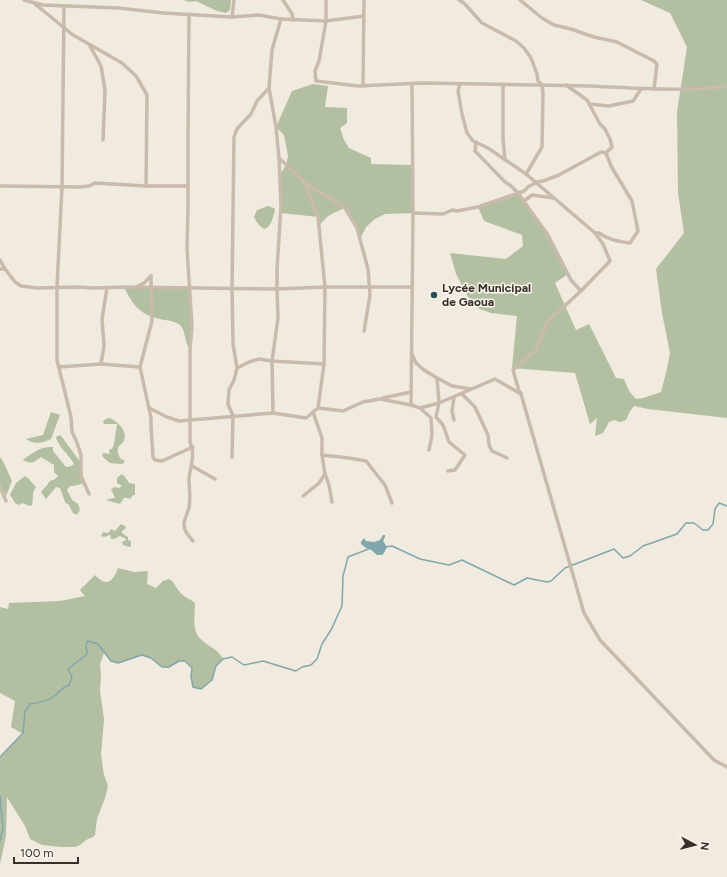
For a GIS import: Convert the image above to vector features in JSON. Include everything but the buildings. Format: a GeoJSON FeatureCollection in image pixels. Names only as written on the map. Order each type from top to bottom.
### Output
{"type":"FeatureCollection","features":[{"type":"Feature","properties":{"kind":"street"},"geometry":{"type":"LineString","coordinates":[[24,0],[43,5],[119,8],[163,13],[232,17],[259,15],[293,20],[326,21],[364,16]]}},
{"type":"Feature","properties":{"kind":"street"},"geometry":{"type":"LineString","coordinates":[[232,17],[234,0]]}},
{"type":"Feature","properties":{"kind":"street"},"geometry":{"type":"LineString","coordinates":[[283,0],[292,14],[293,20]]}},
{"type":"Feature","properties":{"kind":"street"},"geometry":{"type":"LineString","coordinates":[[326,0],[326,21],[319,61],[315,71],[316,81],[362,86],[460,84],[591,86],[641,89],[699,89],[727,86]]}},
{"type":"Feature","properties":{"kind":"street"},"geometry":{"type":"LineString","coordinates":[[362,86],[364,0]]}},
{"type":"Feature","properties":{"kind":"street"},"geometry":{"type":"LineString","coordinates":[[460,0],[482,23],[516,41],[524,48],[531,58],[538,81],[542,85],[542,147],[526,174]]}},
{"type":"Feature","properties":{"kind":"street"},"geometry":{"type":"LineString","coordinates":[[520,0],[542,18],[554,25],[617,42],[654,61],[657,64],[654,89]]}},
{"type":"Feature","properties":{"kind":"street"},"geometry":{"type":"LineString","coordinates":[[34,3],[63,28],[122,63],[136,76],[147,95],[146,186]]}},
{"type":"Feature","properties":{"kind":"street"},"geometry":{"type":"LineString","coordinates":[[64,6],[62,187],[57,287],[57,360],[60,367],[71,417],[72,432],[80,455],[81,476],[89,494]]}},
{"type":"Feature","properties":{"kind":"street"},"geometry":{"type":"LineString","coordinates":[[189,14],[187,249],[192,326],[190,349],[190,442],[193,447],[193,459],[190,474],[189,508],[184,526],[186,532],[193,541]]}},
{"type":"Feature","properties":{"kind":"street"},"geometry":{"type":"LineString","coordinates":[[273,413],[272,361],[278,318],[276,289],[281,213],[279,158],[276,127],[269,88],[272,50],[281,19]]}},
{"type":"Feature","properties":{"kind":"street"},"geometry":{"type":"LineString","coordinates":[[90,45],[101,66],[105,90],[103,140]]}},
{"type":"Feature","properties":{"kind":"street"},"geometry":{"type":"LineString","coordinates":[[411,405],[412,84]]}},
{"type":"Feature","properties":{"kind":"street"},"geometry":{"type":"LineString","coordinates":[[460,84],[458,91],[464,124],[473,141],[488,148],[526,174],[595,233],[603,244],[610,261],[581,291],[547,322],[536,350],[513,370],[584,613],[600,640],[714,760],[727,767]]}},
{"type":"Feature","properties":{"kind":"street"},"geometry":{"type":"LineString","coordinates":[[503,85],[503,139],[505,160]]}},
{"type":"Feature","properties":{"kind":"street"},"geometry":{"type":"LineString","coordinates":[[566,86],[587,100],[600,124],[605,129],[612,147],[606,153]]}},
{"type":"Feature","properties":{"kind":"street"},"geometry":{"type":"LineString","coordinates":[[232,457],[233,416],[228,404],[229,390],[234,380],[237,368],[233,344],[232,288],[234,137],[237,129],[251,114],[257,101],[269,88]]}},
{"type":"Feature","properties":{"kind":"street"},"geometry":{"type":"LineString","coordinates":[[589,104],[609,106],[633,101],[641,89]]}},
{"type":"Feature","properties":{"kind":"street"},"geometry":{"type":"LineString","coordinates":[[476,142],[476,151],[518,194],[548,235],[571,280],[581,291]]}},
{"type":"Feature","properties":{"kind":"street"},"geometry":{"type":"LineString","coordinates":[[412,213],[443,214],[452,210],[457,211],[478,207],[518,194],[536,182],[559,175],[601,152],[606,153]]}},
{"type":"Feature","properties":{"kind":"street"},"geometry":{"type":"LineString","coordinates":[[595,233],[630,243],[638,231],[632,201],[610,166],[606,153]]}},
{"type":"Feature","properties":{"kind":"street"},"geometry":{"type":"LineString","coordinates":[[279,158],[304,182],[345,208],[357,228],[368,269],[370,295],[364,331]]}},
{"type":"Feature","properties":{"kind":"street"},"geometry":{"type":"LineString","coordinates":[[149,408],[179,421],[273,413],[306,418],[318,408],[324,364],[325,287],[318,217],[304,182]]}},
{"type":"Feature","properties":{"kind":"street"},"geometry":{"type":"LineString","coordinates":[[0,186],[79,187],[89,186],[95,183],[146,186],[188,186]]}},
{"type":"Feature","properties":{"kind":"street"},"geometry":{"type":"LineString","coordinates":[[524,201],[532,194],[554,198]]}},
{"type":"Feature","properties":{"kind":"street"},"geometry":{"type":"LineString","coordinates":[[0,260],[15,282],[21,286],[37,288],[152,287],[276,289],[325,287],[412,287]]}},
{"type":"Feature","properties":{"kind":"street"},"geometry":{"type":"LineString","coordinates":[[0,269],[5,269]]}},
{"type":"Feature","properties":{"kind":"street"},"geometry":{"type":"LineString","coordinates":[[137,287],[151,276],[152,321],[140,367],[151,418],[153,457],[156,460],[162,461],[193,447]]}},
{"type":"Feature","properties":{"kind":"street"},"geometry":{"type":"LineString","coordinates":[[101,364],[104,346],[102,319],[107,288]]}},
{"type":"Feature","properties":{"kind":"street"},"geometry":{"type":"LineString","coordinates":[[412,354],[416,363],[437,378],[452,386],[472,389]]}},
{"type":"Feature","properties":{"kind":"street"},"geometry":{"type":"LineString","coordinates":[[237,368],[259,359],[324,364]]}},
{"type":"Feature","properties":{"kind":"street"},"geometry":{"type":"LineString","coordinates":[[60,367],[101,364],[140,367]]}},
{"type":"Feature","properties":{"kind":"street"},"geometry":{"type":"LineString","coordinates":[[437,378],[439,403],[436,417],[442,425],[449,442],[465,455],[455,470],[448,471]]}},
{"type":"Feature","properties":{"kind":"street"},"geometry":{"type":"LineString","coordinates":[[420,408],[439,403],[495,379],[521,394]]}},
{"type":"Feature","properties":{"kind":"street"},"geometry":{"type":"LineString","coordinates":[[318,408],[343,411],[363,402],[411,392]]}},
{"type":"Feature","properties":{"kind":"street"},"geometry":{"type":"LineString","coordinates":[[462,394],[475,407],[488,435],[489,445],[492,451],[507,458]]}},
{"type":"Feature","properties":{"kind":"street"},"geometry":{"type":"LineString","coordinates":[[454,397],[452,412],[454,420]]}},
{"type":"Feature","properties":{"kind":"street"},"geometry":{"type":"LineString","coordinates":[[380,399],[420,408],[431,418],[432,435],[429,450]]}},
{"type":"Feature","properties":{"kind":"street"},"geometry":{"type":"LineString","coordinates":[[313,412],[322,438],[322,455],[332,502]]}},
{"type":"Feature","properties":{"kind":"street"},"geometry":{"type":"LineString","coordinates":[[322,455],[366,461],[385,485],[392,503]]}},
{"type":"Feature","properties":{"kind":"street"},"geometry":{"type":"LineString","coordinates":[[192,466],[215,479]]}},
{"type":"Feature","properties":{"kind":"street"},"geometry":{"type":"LineString","coordinates":[[303,496],[318,483],[325,474]]}},
{"type":"Feature","properties":{"kind":"street"},"geometry":{"type":"LineString","coordinates":[[0,487],[6,501]]}},
{"type":"Feature","properties":{"kind":"green space"},"geometry":{"type":"Polygon","coordinates":[[[183,0],[231,0],[230,10],[226,13],[217,11],[196,1],[190,2],[183,0]]]}},
{"type":"Feature","properties":{"kind":"green space"},"geometry":{"type":"Polygon","coordinates":[[[641,0],[727,0],[727,418],[634,406],[626,420],[620,422],[614,420],[609,422],[603,433],[595,436],[597,418],[590,424],[575,373],[512,368],[517,316],[491,313],[477,308],[477,303],[468,297],[456,274],[450,253],[506,259],[523,246],[522,235],[484,221],[478,207],[518,193],[548,235],[568,274],[555,283],[576,330],[589,324],[616,378],[624,379],[629,391],[636,399],[661,392],[670,353],[662,313],[656,269],[684,233],[678,193],[677,112],[687,47],[670,13],[641,0]]]}},
{"type":"Feature","properties":{"kind":"green space"},"geometry":{"type":"Polygon","coordinates":[[[313,84],[328,86],[325,107],[347,108],[347,123],[340,128],[344,140],[349,148],[371,158],[371,164],[412,165],[413,213],[385,214],[375,219],[366,227],[360,239],[357,228],[345,208],[330,215],[319,226],[318,217],[281,213],[279,176],[286,165],[288,156],[284,135],[276,127],[292,91],[313,84]]]}},
{"type":"Feature","properties":{"kind":"green space"},"geometry":{"type":"Polygon","coordinates":[[[268,206],[274,208],[275,210],[271,223],[265,229],[254,217],[257,210],[268,206]]]}},
{"type":"Feature","properties":{"kind":"green space"},"geometry":{"type":"Polygon","coordinates":[[[124,287],[189,287],[191,310],[190,349],[184,331],[179,324],[153,317],[142,311],[130,299],[124,287]]]}},
{"type":"Feature","properties":{"kind":"green space"},"geometry":{"type":"Polygon","coordinates":[[[51,412],[60,415],[51,439],[38,443],[26,439],[43,435],[51,412]]]}},
{"type":"Feature","properties":{"kind":"green space"},"geometry":{"type":"Polygon","coordinates":[[[110,418],[122,427],[125,434],[124,441],[118,448],[120,458],[125,461],[121,464],[110,463],[102,455],[103,453],[110,454],[109,451],[112,449],[114,444],[117,424],[104,424],[103,421],[110,418]]]}},
{"type":"Feature","properties":{"kind":"green space"},"geometry":{"type":"Polygon","coordinates":[[[60,435],[81,463],[84,483],[70,486],[67,490],[72,500],[78,504],[80,510],[77,515],[73,513],[69,505],[65,502],[60,488],[56,487],[46,499],[41,492],[50,481],[58,476],[54,472],[54,465],[41,457],[31,463],[23,460],[41,448],[53,447],[53,451],[66,467],[74,464],[57,440],[56,437],[60,435]]]}},
{"type":"Feature","properties":{"kind":"green space"},"geometry":{"type":"Polygon","coordinates":[[[0,457],[12,481],[6,496],[0,484],[0,457]]]}},
{"type":"Feature","properties":{"kind":"green space"},"geometry":{"type":"Polygon","coordinates":[[[122,474],[129,483],[135,484],[135,495],[133,495],[130,499],[124,498],[120,504],[106,500],[115,498],[111,490],[114,487],[119,488],[122,486],[117,483],[117,478],[122,474]]]}},
{"type":"Feature","properties":{"kind":"green space"},"geometry":{"type":"Polygon","coordinates":[[[25,476],[36,487],[34,489],[32,505],[30,506],[22,503],[19,505],[15,503],[10,495],[16,483],[25,476]]]}},
{"type":"Feature","properties":{"kind":"green space"},"geometry":{"type":"Polygon","coordinates":[[[121,524],[126,527],[122,533],[128,537],[128,540],[131,541],[131,546],[129,547],[123,545],[122,542],[126,539],[120,536],[111,539],[110,535],[105,537],[101,536],[103,532],[108,533],[111,529],[115,531],[121,524]]]}},
{"type":"Feature","properties":{"kind":"green space"},"geometry":{"type":"Polygon","coordinates":[[[118,568],[134,572],[148,571],[147,584],[156,588],[163,581],[169,579],[171,580],[182,595],[195,603],[194,618],[198,636],[221,655],[223,659],[216,666],[212,680],[201,689],[193,687],[191,677],[192,668],[185,661],[179,661],[169,667],[162,667],[151,658],[142,655],[118,663],[111,661],[104,653],[100,664],[100,691],[104,719],[101,755],[104,775],[108,786],[97,819],[95,835],[75,847],[42,845],[30,839],[25,826],[7,797],[6,836],[0,864],[0,757],[23,734],[11,727],[15,701],[0,693],[0,607],[8,609],[9,603],[60,601],[85,596],[80,590],[95,575],[99,579],[106,582],[112,579],[118,568]]]}},
{"type":"Feature","properties":{"kind":"water"},"geometry":{"type":"Polygon","coordinates":[[[383,535],[385,535],[385,537],[383,541],[387,547],[382,555],[377,555],[361,544],[364,538],[366,541],[374,542],[380,540],[383,535]]]}},
{"type":"Feature","properties":{"kind":"waterway"},"geometry":{"type":"LineString","coordinates":[[385,547],[392,546],[420,559],[449,565],[462,560],[514,585],[527,578],[547,582],[551,581],[565,568],[614,549],[623,558],[630,556],[643,546],[677,534],[686,523],[694,523],[703,530],[708,530],[713,524],[715,509],[719,503],[727,506]]}},
{"type":"Feature","properties":{"kind":"waterway"},"geometry":{"type":"LineString","coordinates":[[0,757],[23,733],[25,712],[30,704],[50,699],[69,685],[72,677],[68,669],[87,654],[86,644],[88,641],[98,644],[111,661],[118,663],[142,655],[151,658],[162,667],[169,667],[179,661],[185,661],[192,668],[191,677],[193,687],[201,689],[212,680],[216,666],[223,659],[232,657],[244,665],[263,661],[296,671],[302,667],[311,665],[317,659],[322,644],[331,630],[342,606],[343,576],[348,557],[371,548]]}},
{"type":"Feature","properties":{"kind":"waterway"},"geometry":{"type":"LineString","coordinates":[[0,796],[3,828],[0,841]]}},
{"type":"Feature","properties":{"kind":"place","name":"Lycée Municipal de Gaoua"},"geometry":{"type":"Point","coordinates":[434,295]}}]}
